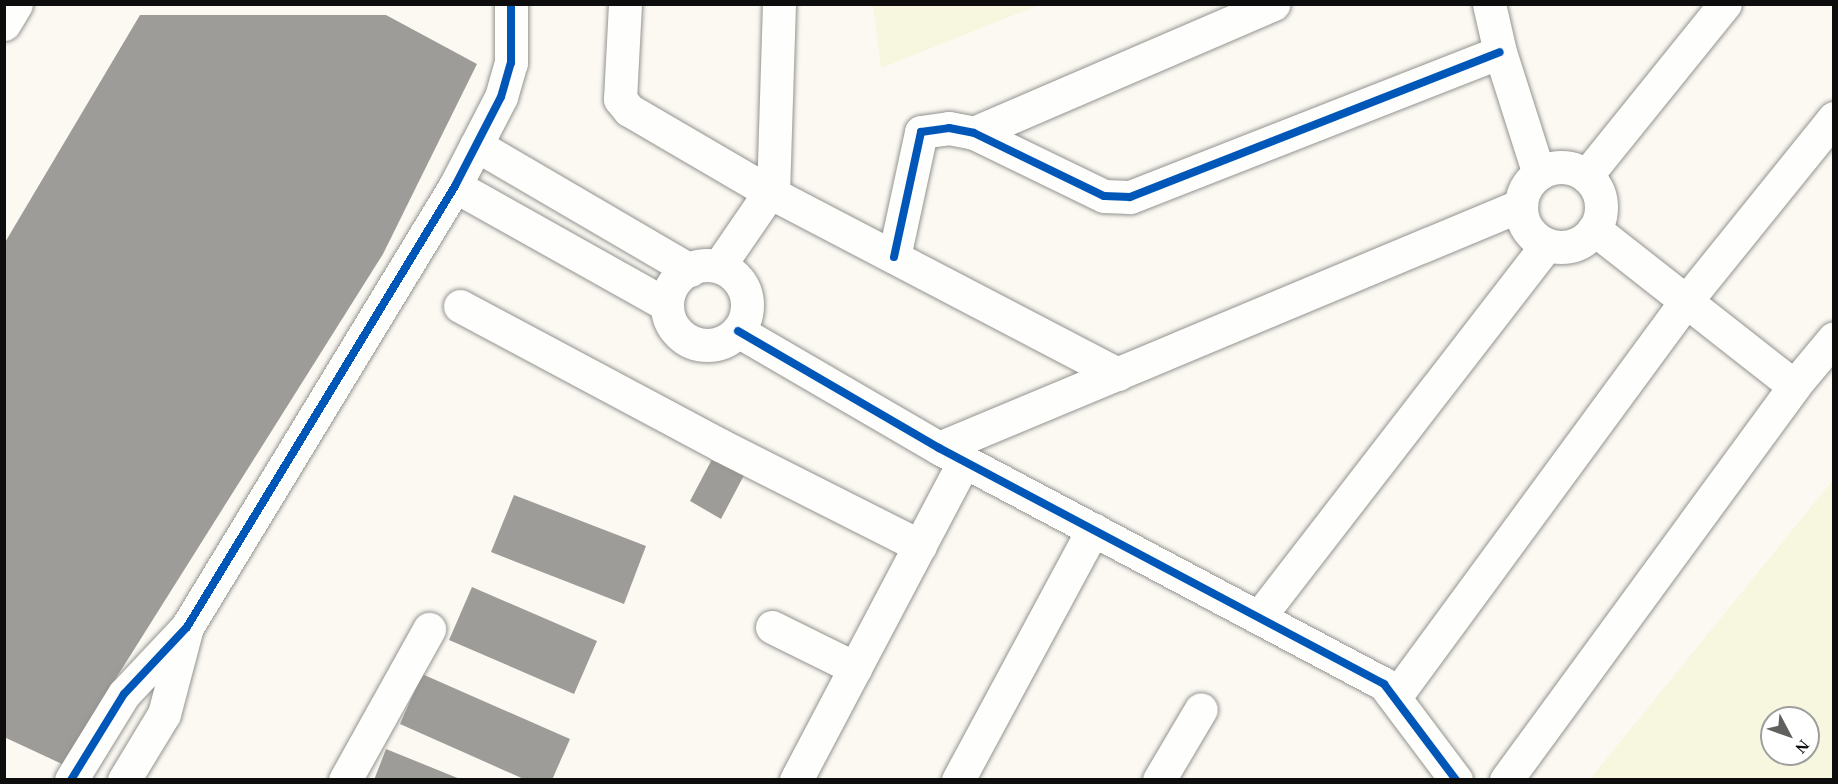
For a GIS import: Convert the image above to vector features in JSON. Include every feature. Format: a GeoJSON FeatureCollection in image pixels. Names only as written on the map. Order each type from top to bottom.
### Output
{"type":"FeatureCollection","features":[{"type":"Feature","properties":{"kind":"street"},"geometry":{"type":"LineString","coordinates":[[4,24],[16,4]]}},
{"type":"Feature","properties":{"kind":"street"},"geometry":{"type":"LineString","coordinates":[[71,780],[124,693],[187,627],[455,186],[501,97],[511,63],[511,4]]}},
{"type":"Feature","properties":{"kind":"street"},"geometry":{"type":"LineString","coordinates":[[625,4],[620,99],[629,111],[773,194],[1118,374]]}},
{"type":"Feature","properties":{"kind":"street"},"geometry":{"type":"LineString","coordinates":[[476,145],[705,268],[731,272],[741,282],[746,295],[744,320],[738,331],[716,344],[691,342],[672,325],[665,304],[671,286],[680,275],[705,268],[763,202],[773,194],[779,4]]}},
{"type":"Feature","properties":{"kind":"street"},"geometry":{"type":"LineString","coordinates":[[974,133],[1273,4]]}},
{"type":"Feature","properties":{"kind":"street"},"geometry":{"type":"LineString","coordinates":[[1489,4],[1500,52],[1539,174]]}},
{"type":"Feature","properties":{"kind":"street"},"geometry":{"type":"LineString","coordinates":[[1587,176],[1725,4]]}},
{"type":"Feature","properties":{"kind":"street"},"geometry":{"type":"LineString","coordinates":[[894,257],[921,132],[949,128],[974,133],[1104,196],[1130,197],[1500,52]]}},
{"type":"Feature","properties":{"kind":"street"},"geometry":{"type":"LineString","coordinates":[[1395,697],[1687,300],[1833,118]]}},
{"type":"Feature","properties":{"kind":"street"},"geometry":{"type":"LineString","coordinates":[[1563,167],[1587,176],[1600,197],[1601,209],[1594,229],[1583,241],[1571,246],[1547,245],[1528,230],[1522,218],[1521,205],[1524,193],[1539,174],[1563,167]]}},
{"type":"Feature","properties":{"kind":"street"},"geometry":{"type":"LineString","coordinates":[[455,186],[665,304]]}},
{"type":"Feature","properties":{"kind":"street"},"geometry":{"type":"LineString","coordinates":[[796,780],[920,546],[952,455],[1118,374],[1521,205]]}},
{"type":"Feature","properties":{"kind":"street"},"geometry":{"type":"LineString","coordinates":[[1594,229],[1794,386]]}},
{"type":"Feature","properties":{"kind":"street"},"geometry":{"type":"LineString","coordinates":[[1259,617],[1547,245]]}},
{"type":"Feature","properties":{"kind":"street"},"geometry":{"type":"LineString","coordinates":[[460,306],[720,445],[920,546]]}},
{"type":"Feature","properties":{"kind":"street"},"geometry":{"type":"LineString","coordinates":[[738,331],[952,455],[1384,684],[1456,780]]}},
{"type":"Feature","properties":{"kind":"street"},"geometry":{"type":"LineString","coordinates":[[1506,780],[1794,386],[1833,338]]}},
{"type":"Feature","properties":{"kind":"street"},"geometry":{"type":"LineString","coordinates":[[958,780],[1093,529]]}},
{"type":"Feature","properties":{"kind":"street"},"geometry":{"type":"LineString","coordinates":[[97,738],[130,770],[164,714],[187,627]]}},
{"type":"Feature","properties":{"kind":"street"},"geometry":{"type":"LineString","coordinates":[[771,627],[855,668]]}},
{"type":"Feature","properties":{"kind":"street"},"geometry":{"type":"LineString","coordinates":[[345,780],[429,629]]}},
{"type":"Feature","properties":{"kind":"street"},"geometry":{"type":"LineString","coordinates":[[1160,780],[1201,709]]}},
{"type":"Feature","properties":{"kind":"green space"},"geometry":{"type":"Polygon","coordinates":[[[873,4],[1039,4],[1039,5],[881,68],[873,4]]]}},
{"type":"Feature","properties":{"kind":"green space"},"geometry":{"type":"Polygon","coordinates":[[[1833,480],[1833,779],[1590,779],[1833,480]]]}},
{"type":"Feature","properties":{"kind":"building"},"geometry":{"type":"Polygon","coordinates":[[[140,15],[386,15],[477,64],[383,254],[62,764],[4,737],[4,244],[140,15]]]}},
{"type":"Feature","properties":{"kind":"building"},"geometry":{"type":"Polygon","coordinates":[[[719,446],[751,462],[721,519],[690,501],[719,446]]]}},
{"type":"Feature","properties":{"kind":"building"},"geometry":{"type":"Polygon","coordinates":[[[514,495],[646,546],[624,604],[491,552],[514,495]]]}},
{"type":"Feature","properties":{"kind":"building"},"geometry":{"type":"Polygon","coordinates":[[[472,587],[597,641],[574,694],[449,640],[472,587]]]}},
{"type":"Feature","properties":{"kind":"building"},"geometry":{"type":"Polygon","coordinates":[[[422,674],[570,739],[552,780],[526,780],[400,724],[422,674]]]}},
{"type":"Feature","properties":{"kind":"building"},"geometry":{"type":"Polygon","coordinates":[[[386,749],[460,779],[460,780],[374,780],[386,749]]]}},
{"type":"Feature","properties":{"kind":"cycle path"},"geometry":{"type":"LineString","coordinates":[[71,780],[124,694],[187,627],[455,186],[501,97],[511,63],[511,4]]}},
{"type":"Feature","properties":{"kind":"cycle path"},"geometry":{"type":"LineString","coordinates":[[894,257],[921,132],[949,128],[974,133],[1104,196],[1130,197],[1500,52]]}},
{"type":"Feature","properties":{"kind":"cycle path"},"geometry":{"type":"LineString","coordinates":[[738,331],[939,448],[1384,684],[1456,780]]}}]}
